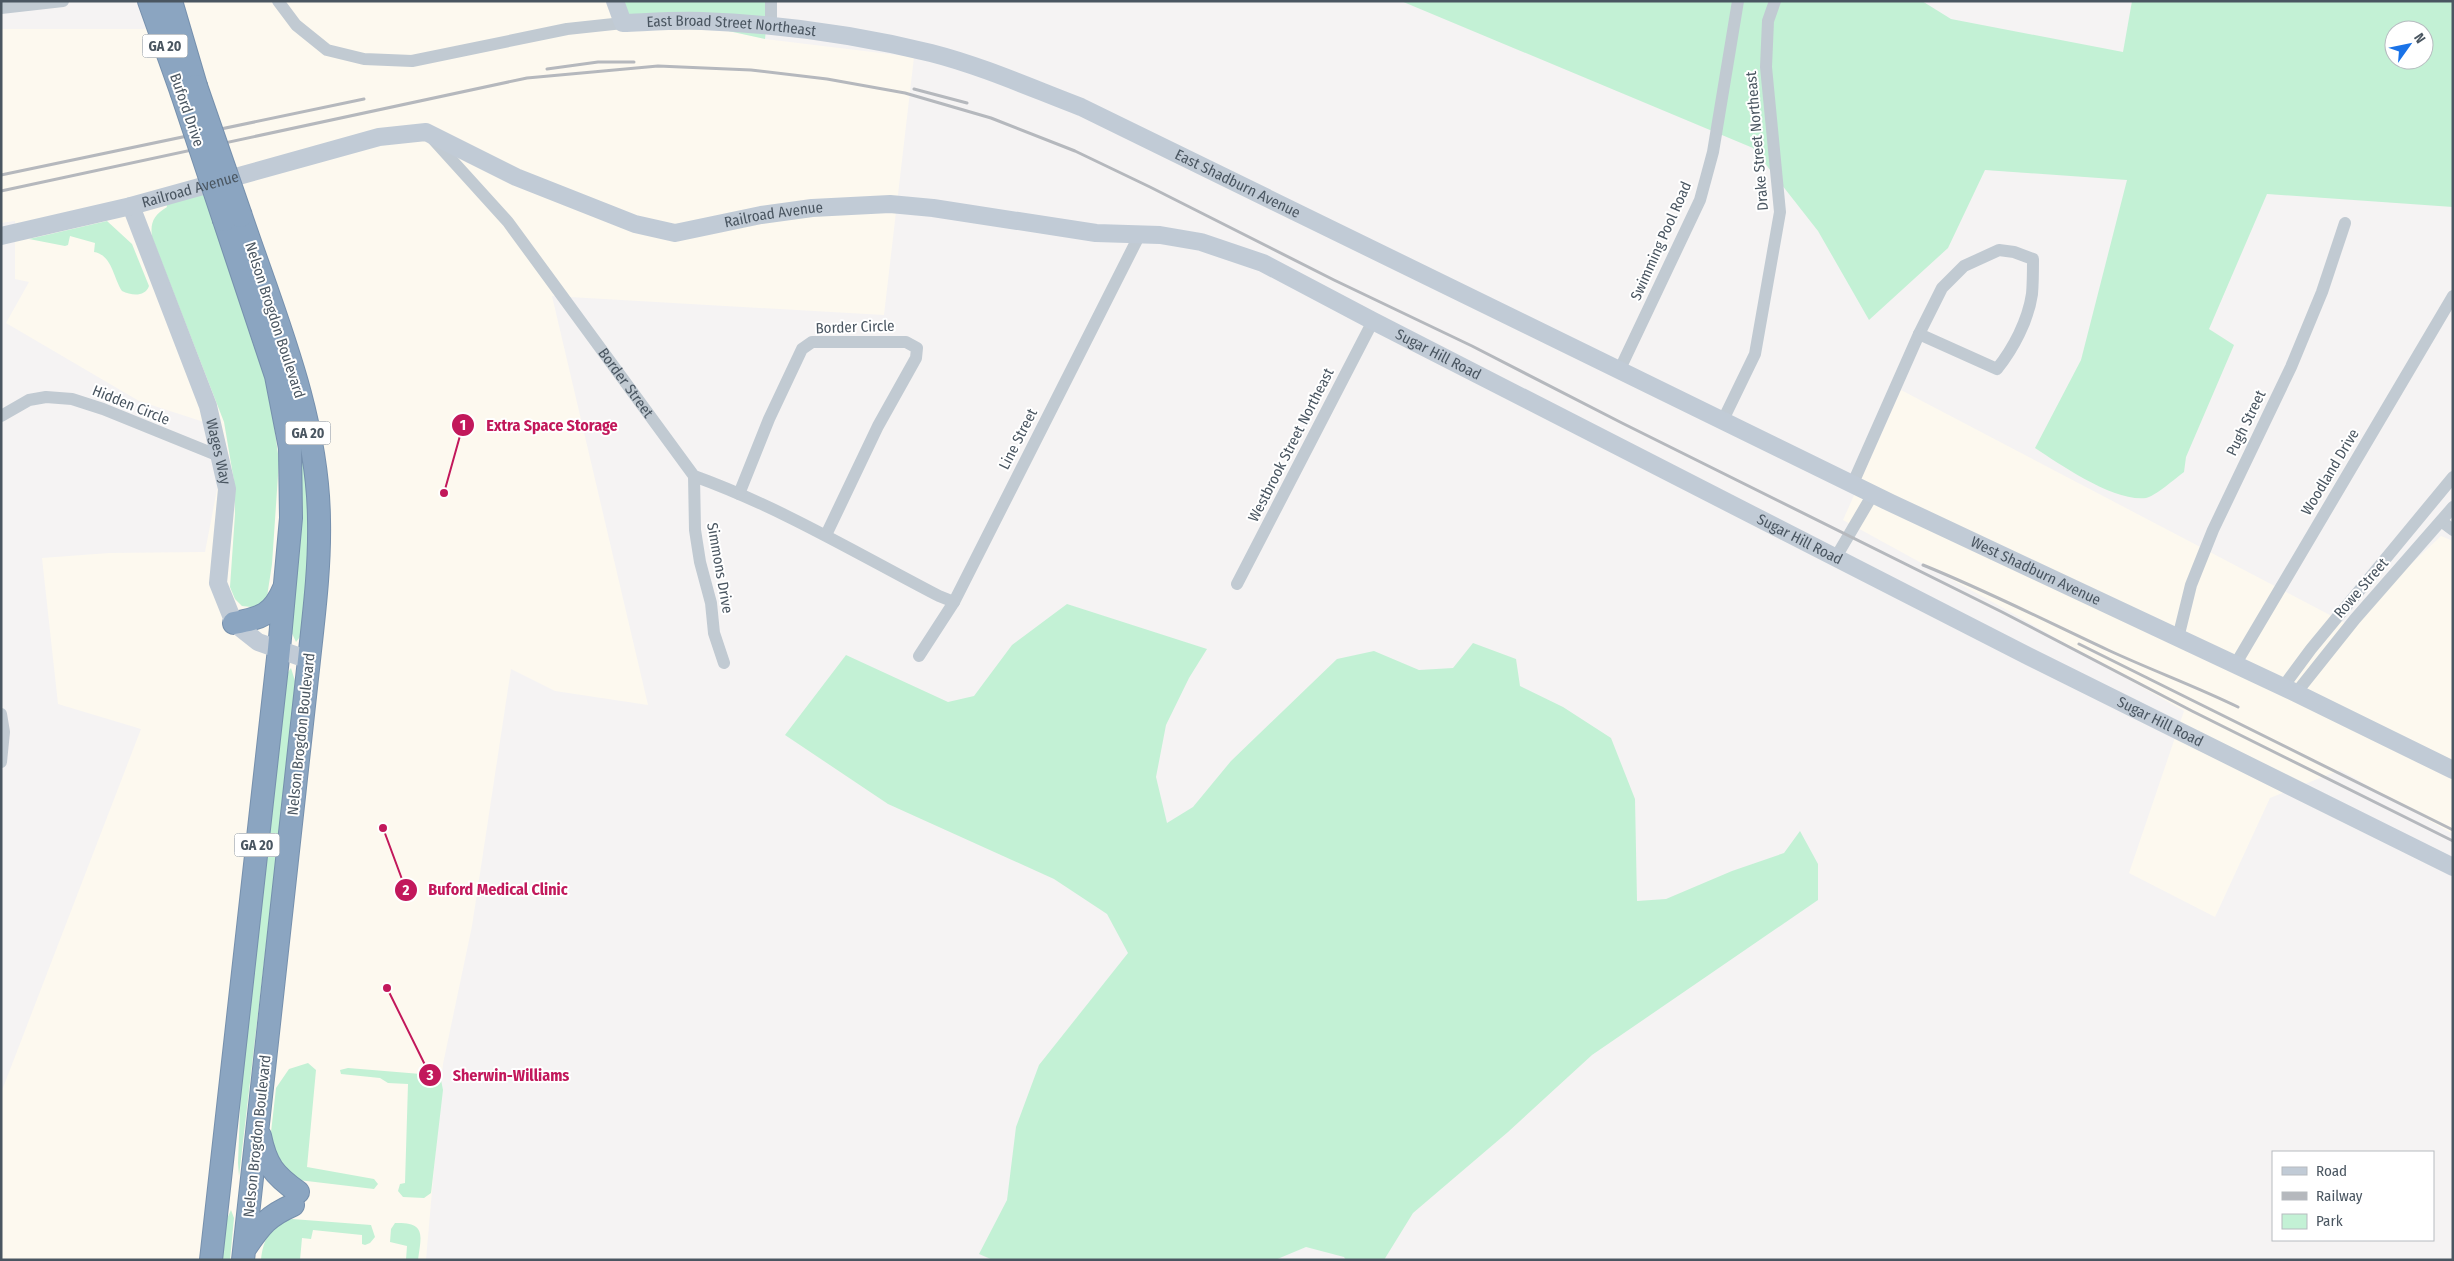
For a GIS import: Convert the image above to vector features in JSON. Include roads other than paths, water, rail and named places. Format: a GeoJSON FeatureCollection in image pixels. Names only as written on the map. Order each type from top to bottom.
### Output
{"type":"FeatureCollection","features":[{"type":"Feature","properties":{"kind":"highway","name":"Buford Drive"},"geometry":{"type":"LineString","coordinates":[[149,1],[189,89],[232,218]]}},
{"type":"Feature","properties":{"kind":"highway","name":"Buford Drive"},"geometry":{"type":"LineString","coordinates":[[171,1],[189,89]]}},
{"type":"Feature","properties":{"kind":"highway","name":"Nelson Brogdon Boulevard"},"geometry":{"type":"LineString","coordinates":[[211,1260],[279,649],[291,518],[290,448],[276,376],[232,218]]}},
{"type":"Feature","properties":{"kind":"highway","name":"Nelson Brogdon Boulevard"},"geometry":{"type":"LineString","coordinates":[[232,218],[298,385],[316,476],[319,521],[316,590],[309,660],[243,1255]]}},
{"type":"Feature","properties":{"kind":"highway"},"geometry":{"type":"LineString","coordinates":[[234,623],[260,617],[271,610],[278,602],[286,583]]}},
{"type":"Feature","properties":{"kind":"highway"},"geometry":{"type":"LineString","coordinates":[[243,1255],[260,1226],[272,1214],[296,1199],[272,1171],[263,1152],[258,1126]]}},
{"type":"Feature","properties":{"kind":"street"},"geometry":{"type":"LineString","coordinates":[[1,8],[63,1]]}},
{"type":"Feature","properties":{"kind":"street"},"geometry":{"type":"LineString","coordinates":[[278,1],[296,25],[327,50],[364,59],[412,61],[567,29],[623,22],[615,1]]}},
{"type":"Feature","properties":{"kind":"street"},"geometry":{"type":"LineString","coordinates":[[771,1],[771,26]]}},
{"type":"Feature","properties":{"kind":"street","name":"Swimming Pool Road"},"geometry":{"type":"LineString","coordinates":[[1619,371],[1700,200],[1713,152],[1738,1]]}},
{"type":"Feature","properties":{"kind":"street","name":"Drake Street Northeast"},"geometry":{"type":"LineString","coordinates":[[1723,420],[1755,354],[1780,212],[1766,67],[1768,21],[1775,1]]}},
{"type":"Feature","properties":{"kind":"street","name":"East Broad Street Northeast"},"geometry":{"type":"LineString","coordinates":[[623,22],[702,21],[771,26],[840,36]]}},
{"type":"Feature","properties":{"kind":"street","name":"East Shadburn Avenue"},"geometry":{"type":"LineString","coordinates":[[840,36],[931,53],[980,68],[1080,107],[1619,371]]}},
{"type":"Feature","properties":{"kind":"street","name":"Railroad Avenue"},"geometry":{"type":"LineString","coordinates":[[1,236],[131,206],[379,138],[426,132],[516,177],[635,224],[675,233],[761,215],[812,208],[890,204],[1004,218],[1096,233],[1140,234]]}},
{"type":"Feature","properties":{"kind":"street","name":"Border Street"},"geometry":{"type":"LineString","coordinates":[[426,132],[508,222],[694,476]]}},
{"type":"Feature","properties":{"kind":"street","name":"Wages Way"},"geometry":{"type":"LineString","coordinates":[[131,206],[208,406],[226,489],[218,583],[234,623],[258,642],[309,660]]}},
{"type":"Feature","properties":{"kind":"street","name":"Pugh Street"},"geometry":{"type":"LineString","coordinates":[[2178,638],[2191,584],[2213,530],[2291,367],[2322,292],[2345,223]]}},
{"type":"Feature","properties":{"kind":"street","name":"Sugar Hill Road"},"geometry":{"type":"LineString","coordinates":[[1140,234],[1201,242],[1263,264],[2030,657],[2453,867]]}},
{"type":"Feature","properties":{"kind":"street","name":"Line Street"},"geometry":{"type":"LineString","coordinates":[[919,656],[954,602],[1140,234]]}},
{"type":"Feature","properties":{"kind":"street"},"geometry":{"type":"LineString","coordinates":[[1853,483],[1919,334],[1942,288],[1964,266],[1998,250],[2014,252],[2033,259],[2032,295],[2024,321],[2010,352],[1997,369],[1919,334]]}},
{"type":"Feature","properties":{"kind":"street","name":"Woodland Drive"},"geometry":{"type":"LineString","coordinates":[[2235,665],[2453,296]]}},
{"type":"Feature","properties":{"kind":"street","name":"Westbrook Street Northeast"},"geometry":{"type":"LineString","coordinates":[[1237,584],[1373,322]]}},
{"type":"Feature","properties":{"kind":"street","name":"Border Circle"},"geometry":{"type":"LineString","coordinates":[[739,494],[769,419],[802,349],[812,342],[906,342],[917,348],[916,358],[878,426],[826,535]]}},
{"type":"Feature","properties":{"kind":"street","name":"West Shadburn Avenue"},"geometry":{"type":"LineString","coordinates":[[1619,371],[2453,770]]}},
{"type":"Feature","properties":{"kind":"street","name":"Hidden Circle"},"geometry":{"type":"LineString","coordinates":[[1,416],[29,400],[46,397],[72,399],[103,409],[168,437],[219,456]]}},
{"type":"Feature","properties":{"kind":"street"},"geometry":{"type":"LineString","coordinates":[[694,476],[739,494],[826,535],[921,587],[954,602]]}},
{"type":"Feature","properties":{"kind":"street","name":"Simmons Drive"},"geometry":{"type":"LineString","coordinates":[[694,476],[695,530],[700,562],[711,603],[714,633],[724,663]]}},
{"type":"Feature","properties":{"kind":"street"},"geometry":{"type":"LineString","coordinates":[[2289,690],[2311,649],[2453,476]]}},
{"type":"Feature","properties":{"kind":"street"},"geometry":{"type":"LineString","coordinates":[[1836,557],[1873,494]]}},
{"type":"Feature","properties":{"kind":"street","name":"Rowe Street"},"geometry":{"type":"LineString","coordinates":[[2289,690],[2453,507]]}},
{"type":"Feature","properties":{"kind":"street"},"geometry":{"type":"LineString","coordinates":[[2441,521],[2453,530]]}},
{"type":"Feature","properties":{"kind":"street"},"geometry":{"type":"LineString","coordinates":[[1,714],[4,732],[1,762]]}},
{"type":"Feature","properties":{"kind":"railway"},"geometry":{"type":"LineString","coordinates":[[547,69],[598,62],[634,62]]}},
{"type":"Feature","properties":{"kind":"railway"},"geometry":{"type":"LineString","coordinates":[[1,191],[527,78],[658,66],[751,70],[827,79],[905,93],[991,118],[1075,151],[1150,187],[2002,612],[2192,711],[2453,841]]}},
{"type":"Feature","properties":{"kind":"railway"},"geometry":{"type":"LineString","coordinates":[[914,89],[967,103]]}},
{"type":"Feature","properties":{"kind":"railway"},"geometry":{"type":"LineString","coordinates":[[1,175],[364,99]]}},
{"type":"Feature","properties":{"kind":"railway"},"geometry":{"type":"LineString","coordinates":[[1923,565],[2238,707]]}},
{"type":"Feature","properties":{"kind":"railway"},"geometry":{"type":"LineString","coordinates":[[2079,644],[2453,830]]}},
{"type":"Feature","properties":{"kind":"place","name":"Extra Space Storage"},"geometry":{"type":"Point","coordinates":[444,493]}},
{"type":"Feature","properties":{"kind":"place","name":"Buford Medical Clinic"},"geometry":{"type":"Point","coordinates":[383,828]}},
{"type":"Feature","properties":{"kind":"place","name":"Sherwin-Williams"},"geometry":{"type":"Point","coordinates":[387,988]}}]}
